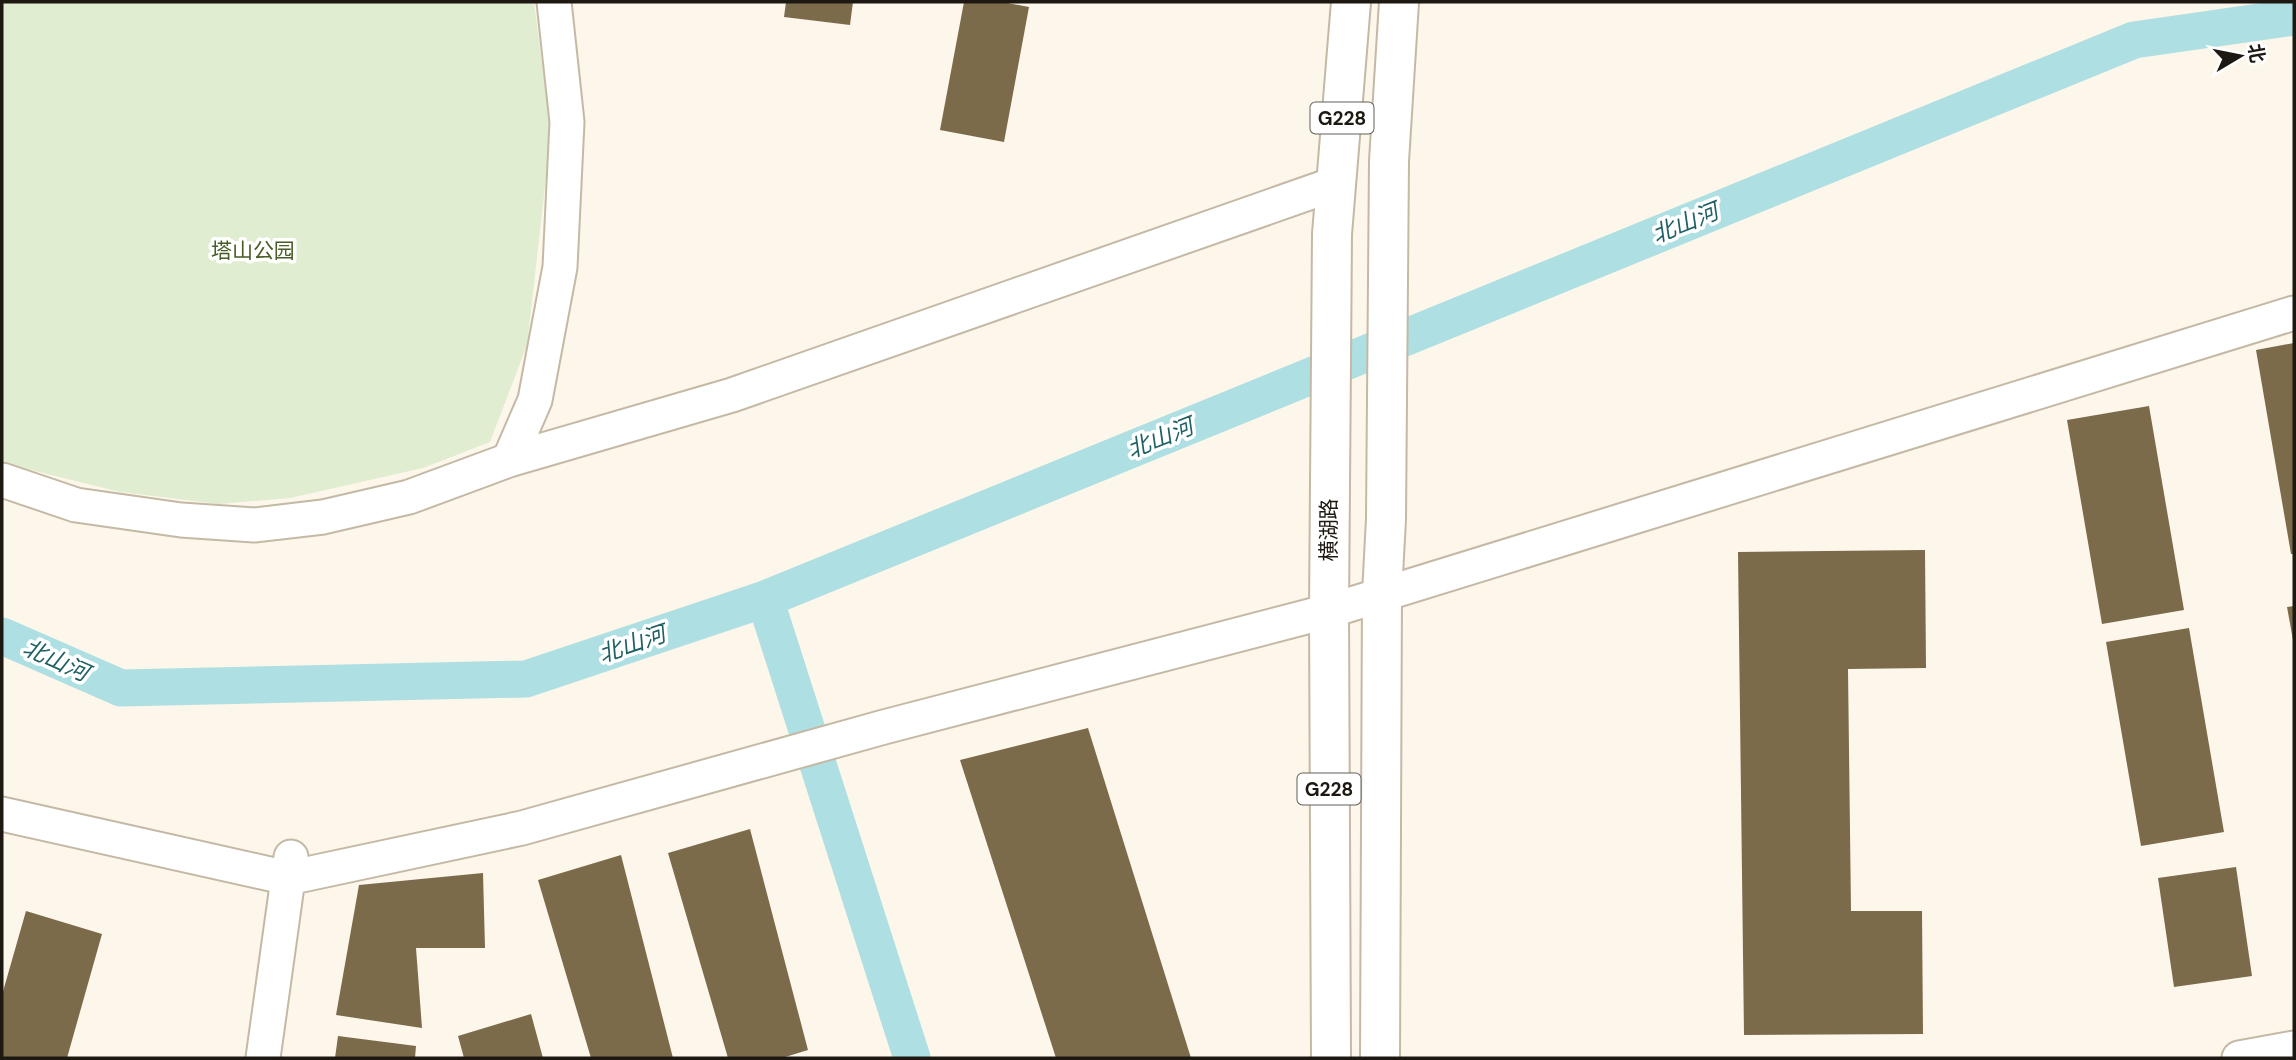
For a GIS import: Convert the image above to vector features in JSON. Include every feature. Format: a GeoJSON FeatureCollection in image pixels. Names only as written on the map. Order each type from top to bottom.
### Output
{"type":"FeatureCollection","features":[{"type":"Feature","properties":{"kind":"highway","name":"横湖路"},"geometry":{"type":"LineString","coordinates":[[1331,1058],[1329,519],[1332,234],[1351,2]]}},
{"type":"Feature","properties":{"kind":"highway","name":"G228"},"geometry":{"type":"LineString","coordinates":[[1380,1058],[1382,594],[1386,519],[1389,161],[1399,2]]}},
{"type":"Feature","properties":{"kind":"street"},"geometry":{"type":"LineString","coordinates":[[509,460],[535,400],[560,267],[567,122],[554,2]]}},
{"type":"Feature","properties":{"kind":"street"},"geometry":{"type":"LineString","coordinates":[[2,480],[76,505],[181,520],[254,524],[323,516],[409,497],[509,460],[732,395],[1336,183]]}},
{"type":"Feature","properties":{"kind":"street"},"geometry":{"type":"LineString","coordinates":[[2,814],[290,866],[522,828],[884,727],[1329,611],[2294,313]]}},
{"type":"Feature","properties":{"kind":"street"},"geometry":{"type":"LineString","coordinates":[[263,1058],[290,866]]}},
{"type":"Feature","properties":{"kind":"street"},"geometry":{"type":"LineString","coordinates":[[2239,1058],[2294,1048]]}},
{"type":"Feature","properties":{"kind":"green space","name":"塔山公园"},"geometry":{"type":"Polygon","coordinates":[[[2,2],[534,2],[551,134],[527,345],[490,442],[423,468],[290,498],[219,504],[120,492],[11,465],[2,459],[2,2]]]}},
{"type":"Feature","properties":{"kind":"building"},"geometry":{"type":"Polygon","coordinates":[[[786,2],[853,2],[850,25],[784,17],[786,2]]]}},
{"type":"Feature","properties":{"kind":"building"},"geometry":{"type":"Polygon","coordinates":[[[964,2],[1002,2],[1029,7],[1004,142],[940,130],[964,2]]]}},
{"type":"Feature","properties":{"kind":"building"},"geometry":{"type":"Polygon","coordinates":[[[2294,343],[2294,554],[2291,554],[2256,350],[2294,343]]]}},
{"type":"Feature","properties":{"kind":"building"},"geometry":{"type":"Polygon","coordinates":[[[2149,406],[2184,610],[2102,624],[2067,420],[2149,406]]]}},
{"type":"Feature","properties":{"kind":"building"},"geometry":{"type":"Polygon","coordinates":[[[1925,550],[1926,668],[1848,669],[1851,911],[1922,911],[1923,1034],[1744,1035],[1738,552],[1925,550]]]}},
{"type":"Feature","properties":{"kind":"building"},"geometry":{"type":"Polygon","coordinates":[[[2294,606],[2294,640],[2293,640],[2287,607],[2294,606]]]}},
{"type":"Feature","properties":{"kind":"building"},"geometry":{"type":"Polygon","coordinates":[[[2189,628],[2224,832],[2141,846],[2106,642],[2189,628]]]}},
{"type":"Feature","properties":{"kind":"building"},"geometry":{"type":"Polygon","coordinates":[[[1088,728],[1191,1058],[1056,1058],[960,760],[1088,728]]]}},
{"type":"Feature","properties":{"kind":"building"},"geometry":{"type":"Polygon","coordinates":[[[750,829],[808,1050],[782,1058],[728,1058],[668,853],[750,829]]]}},
{"type":"Feature","properties":{"kind":"building"},"geometry":{"type":"Polygon","coordinates":[[[621,855],[673,1058],[591,1058],[538,880],[621,855]]]}},
{"type":"Feature","properties":{"kind":"building"},"geometry":{"type":"Polygon","coordinates":[[[2236,867],[2252,976],[2174,987],[2158,878],[2236,867]]]}},
{"type":"Feature","properties":{"kind":"building"},"geometry":{"type":"Polygon","coordinates":[[[483,873],[485,948],[416,948],[422,1028],[336,1015],[359,885],[483,873]]]}},
{"type":"Feature","properties":{"kind":"building"},"geometry":{"type":"Polygon","coordinates":[[[26,911],[102,934],[67,1058],[2,1058],[2,995],[26,911]]]}},
{"type":"Feature","properties":{"kind":"building"},"geometry":{"type":"Polygon","coordinates":[[[531,1014],[543,1058],[464,1058],[458,1036],[531,1014]]]}},
{"type":"Feature","properties":{"kind":"building"},"geometry":{"type":"Polygon","coordinates":[[[338,1036],[416,1046],[415,1058],[335,1058],[338,1036]]]}},
{"type":"Feature","properties":{"kind":"waterway","name":"北山河"},"geometry":{"type":"LineString","coordinates":[[2,636],[121,688],[526,679],[765,599],[2134,40],[2294,17]]}},
{"type":"Feature","properties":{"kind":"waterway"},"geometry":{"type":"LineString","coordinates":[[765,599],[912,1058]]}}]}
